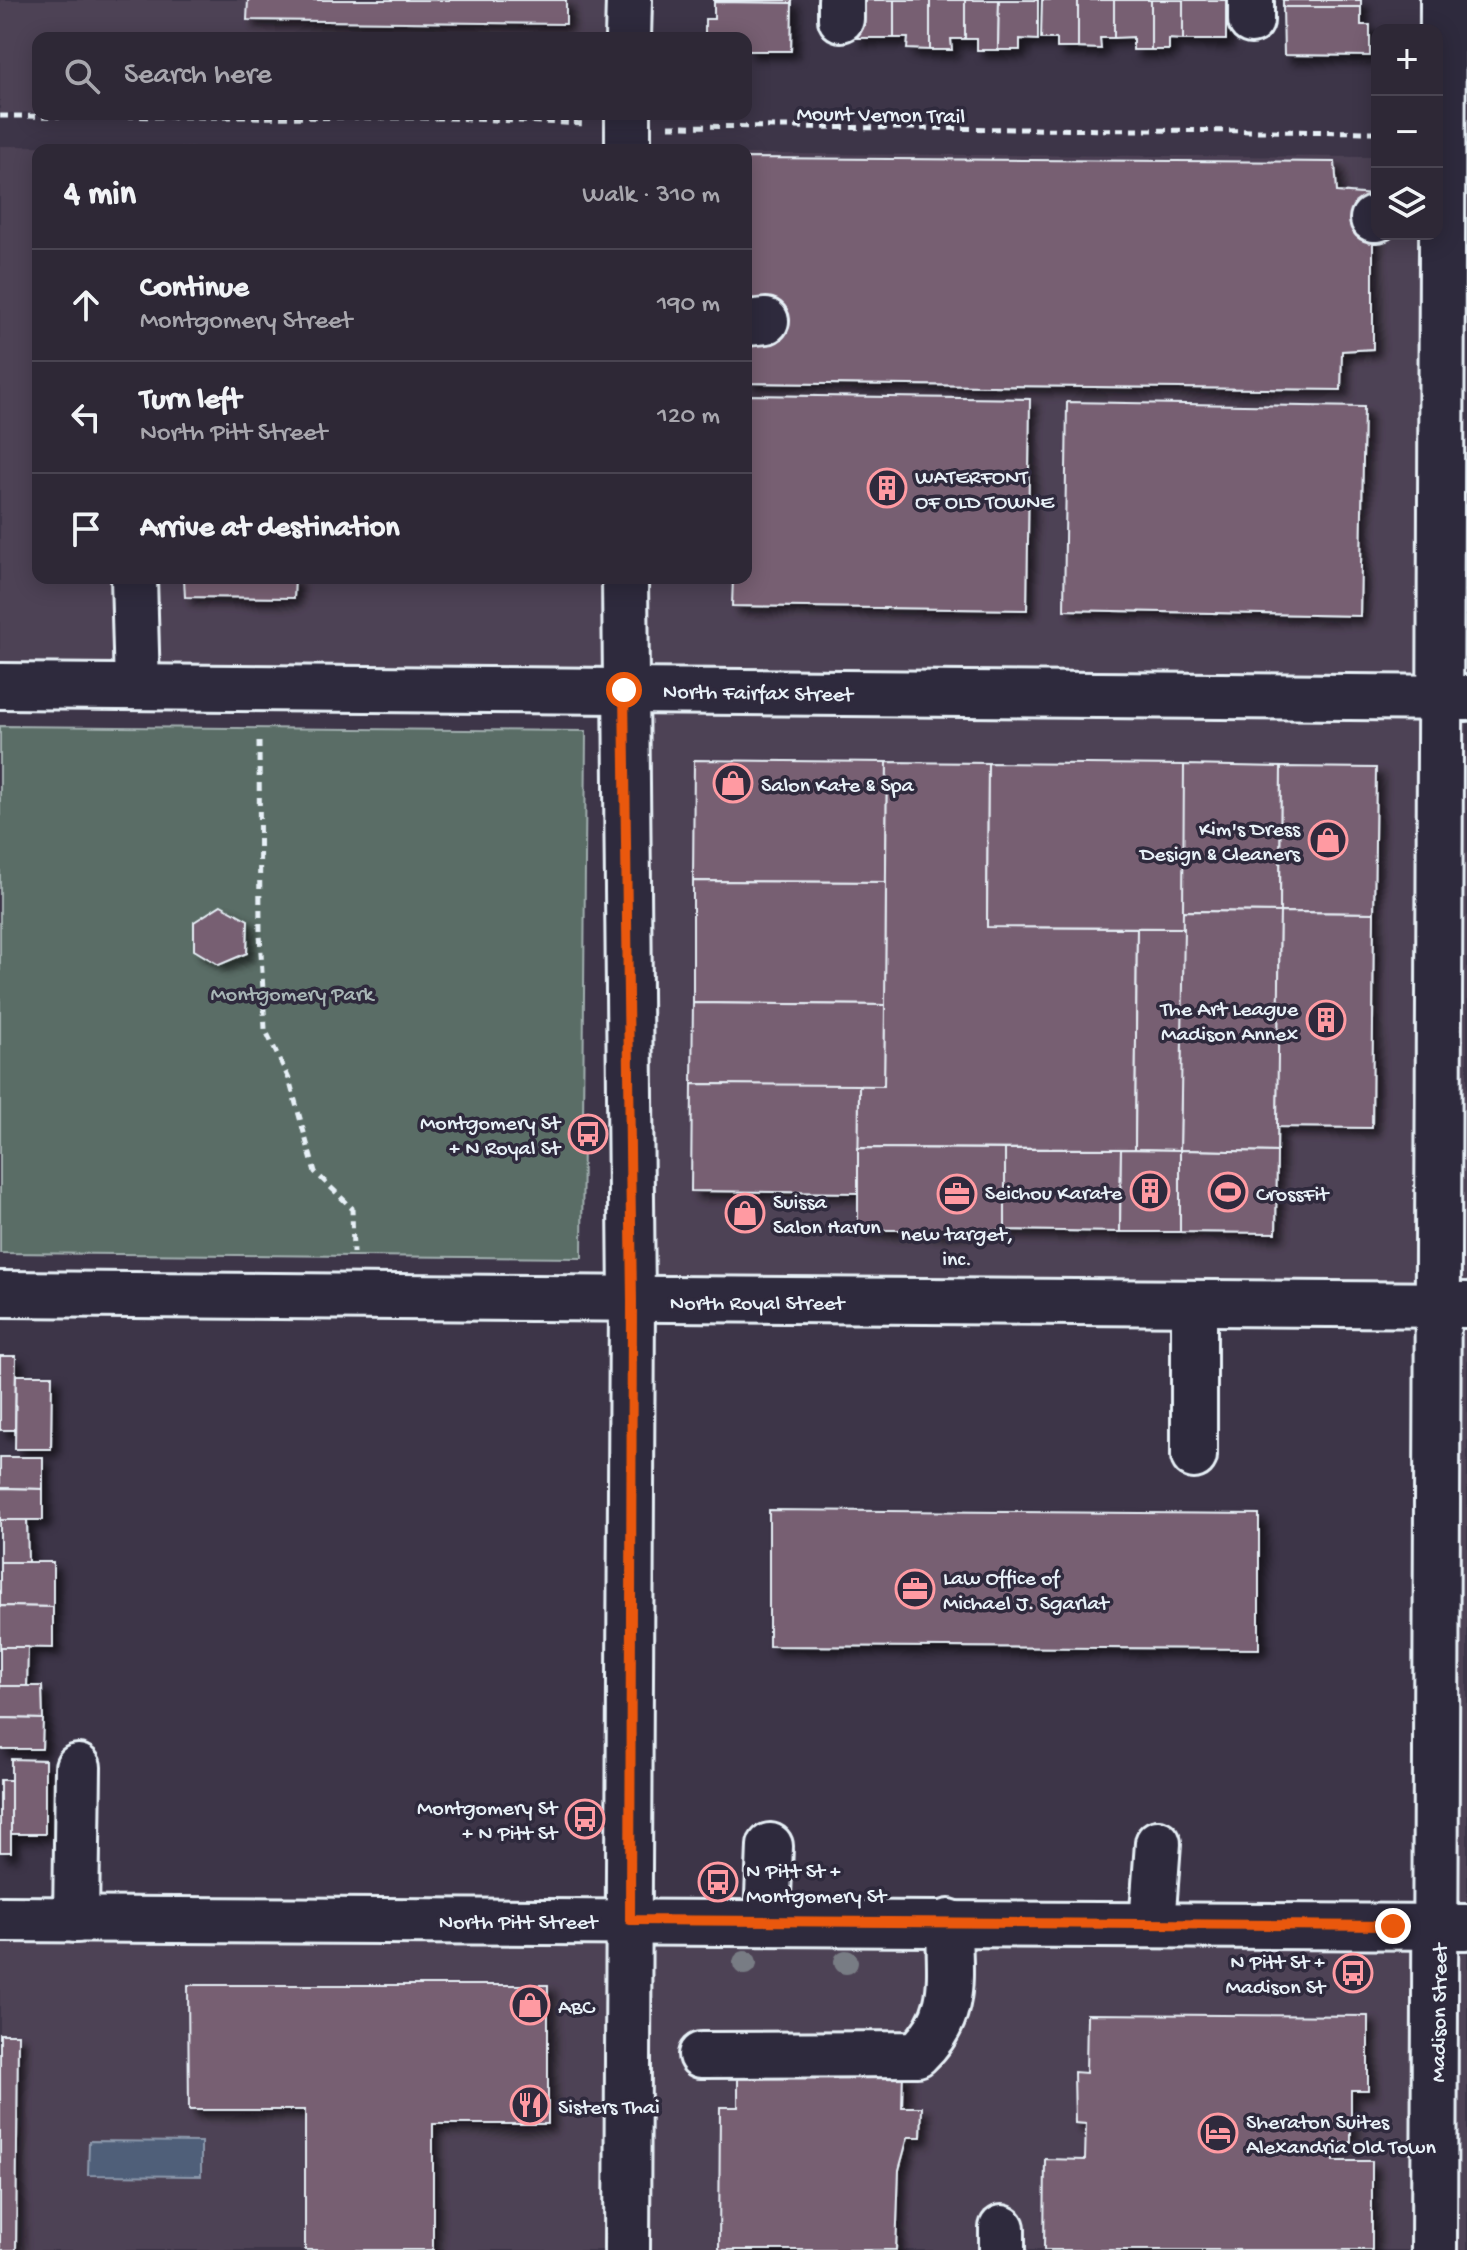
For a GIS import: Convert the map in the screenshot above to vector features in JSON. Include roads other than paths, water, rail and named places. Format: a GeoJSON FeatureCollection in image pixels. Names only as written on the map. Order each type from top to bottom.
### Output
{"type":"FeatureCollection","features":[{"type":"Feature","properties":{"kind":"street"},"geometry":{"type":"LineString","coordinates":[[628,32],[629,0]]}},
{"type":"Feature","properties":{"kind":"street","name":"Madison Street"},"geometry":{"type":"LineString","coordinates":[[1440,168],[1443,0]]}},
{"type":"Feature","properties":{"kind":"street","name":"Madison Street"},"geometry":{"type":"LineString","coordinates":[[1434,2250],[1452,1927],[1436,1361],[1454,1305],[1453,697],[1440,240]]}},
{"type":"Feature","properties":{"kind":"street"},"geometry":{"type":"LineString","coordinates":[[134,584],[137,687]]}},
{"type":"Feature","properties":{"kind":"street"},"geometry":{"type":"LineString","coordinates":[[625,584],[632,1301],[627,2250]]}},
{"type":"Feature","properties":{"kind":"street","name":"North Fairfax Street"},"geometry":{"type":"LineString","coordinates":[[0,686],[1453,697]]}},
{"type":"Feature","properties":{"kind":"street","name":"North Royal Street"},"geometry":{"type":"LineString","coordinates":[[0,1294],[1454,1305]]}},
{"type":"Feature","properties":{"kind":"street"},"geometry":{"type":"LineString","coordinates":[[1194,1304],[1194,1456]]}},
{"type":"Feature","properties":{"kind":"street"},"geometry":{"type":"LineString","coordinates":[[76,1920],[78,1767]]}},
{"type":"Feature","properties":{"kind":"street"},"geometry":{"type":"LineString","coordinates":[[1152,1925],[1158,1843]]}},
{"type":"Feature","properties":{"kind":"street"},"geometry":{"type":"LineString","coordinates":[[767,1921],[770,1846]]}},
{"type":"Feature","properties":{"kind":"street","name":"North Pitt Street"},"geometry":{"type":"LineString","coordinates":[[0,1919],[630,1920],[1452,1927]]}},
{"type":"Feature","properties":{"kind":"street"},"geometry":{"type":"LineString","coordinates":[[701,2055],[917,2054],[938,2034],[949,1999],[949,1922]]}},
{"type":"Feature","properties":{"kind":"water"},"geometry":{"type":"Polygon","coordinates":[[[89,2141],[201,2142],[201,2176],[88,2175],[89,2141]]]}},
{"type":"Feature","properties":{"kind":"place","name":"WATERFONT OF OLD TOWNE"},"geometry":{"type":"Point","coordinates":[887,488]}},
{"type":"Feature","properties":{"kind":"place","name":"Salon Kate & Spa"},"geometry":{"type":"Point","coordinates":[733,783]}},
{"type":"Feature","properties":{"kind":"place","name":"Kim's Dress Design & Cleaners"},"geometry":{"type":"Point","coordinates":[1328,840]}},
{"type":"Feature","properties":{"kind":"place","name":"The Art League Madison Annex"},"geometry":{"type":"Point","coordinates":[1326,1020]}},
{"type":"Feature","properties":{"kind":"place","name":"Montgomery St + N Royal St"},"geometry":{"type":"Point","coordinates":[588,1134]}},
{"type":"Feature","properties":{"kind":"place","name":"Seichou Karate"},"geometry":{"type":"Point","coordinates":[1150,1191]}},
{"type":"Feature","properties":{"kind":"place","name":"CrossFit"},"geometry":{"type":"Point","coordinates":[1228,1192]}},
{"type":"Feature","properties":{"kind":"place","name":"new target, inc."},"geometry":{"type":"Point","coordinates":[957,1194]}},
{"type":"Feature","properties":{"kind":"place","name":"Suissa Salon Harun"},"geometry":{"type":"Point","coordinates":[745,1213]}},
{"type":"Feature","properties":{"kind":"place","name":"Law Office of Michael J. Sgarlat"},"geometry":{"type":"Point","coordinates":[915,1589]}},
{"type":"Feature","properties":{"kind":"place","name":"Montgomery St + N Pitt St"},"geometry":{"type":"Point","coordinates":[585,1819]}},
{"type":"Feature","properties":{"kind":"place","name":"N Pitt St + Montgomery St"},"geometry":{"type":"Point","coordinates":[718,1882]}},
{"type":"Feature","properties":{"kind":"place","name":"N Pitt St + Madison St"},"geometry":{"type":"Point","coordinates":[1353,1973]}},
{"type":"Feature","properties":{"kind":"place","name":"ABC"},"geometry":{"type":"Point","coordinates":[530,2005]}},
{"type":"Feature","properties":{"kind":"place","name":"Sisters Thai"},"geometry":{"type":"Point","coordinates":[530,2105]}},
{"type":"Feature","properties":{"kind":"place","name":"Sheraton Suites Alexandria Old Town"},"geometry":{"type":"Point","coordinates":[1218,2133]}},
{"type":"Feature","properties":{"kind":"park label","name":"Montgomery Park"},"geometry":{"type":"Point","coordinates":[292,992]}}]}
